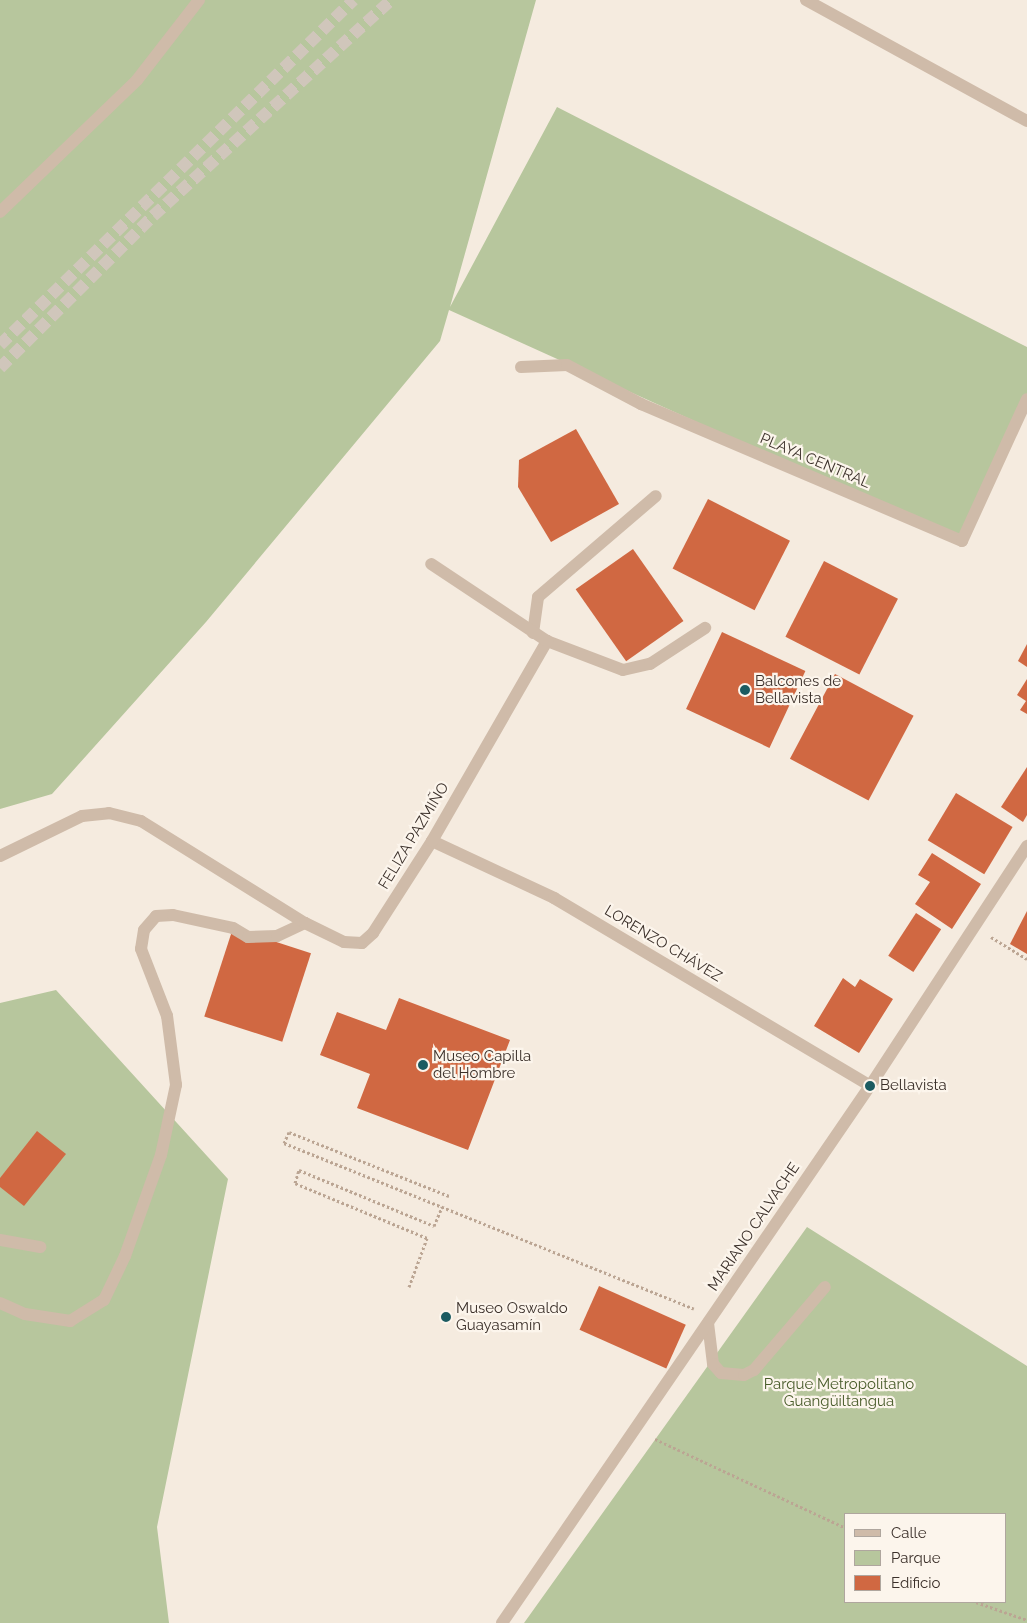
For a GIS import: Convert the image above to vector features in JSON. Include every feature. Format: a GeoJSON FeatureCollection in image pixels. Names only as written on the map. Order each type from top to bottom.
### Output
{"type":"FeatureCollection","features":[{"type":"Feature","properties":{"kind":"street"},"geometry":{"type":"LineString","coordinates":[[0,212],[137,80],[199,0]]}},
{"type":"Feature","properties":{"kind":"street"},"geometry":{"type":"LineString","coordinates":[[806,0],[1027,121]]}},
{"type":"Feature","properties":{"kind":"street","name":"PLAYA CENTRAL"},"geometry":{"type":"LineString","coordinates":[[521,367],[567,366],[641,404],[962,541],[1022,421]]}},
{"type":"Feature","properties":{"kind":"street"},"geometry":{"type":"LineString","coordinates":[[1022,421],[1027,399]]}},
{"type":"Feature","properties":{"kind":"street"},"geometry":{"type":"LineString","coordinates":[[533,633],[538,597],[557,577],[656,496]]}},
{"type":"Feature","properties":{"kind":"street"},"geometry":{"type":"LineString","coordinates":[[431,564],[547,641],[623,670],[650,664],[705,628]]}},
{"type":"Feature","properties":{"kind":"street","name":"FELIZA PAZMIÑO"},"geometry":{"type":"LineString","coordinates":[[0,856],[82,816],[109,813],[140,821],[305,923],[344,942],[362,943],[373,933],[432,841],[547,641]]}},
{"type":"Feature","properties":{"kind":"street","name":"LORENZO CHÁVEZ"},"geometry":{"type":"LineString","coordinates":[[432,841],[554,898],[870,1086]]}},
{"type":"Feature","properties":{"kind":"street","name":"MARIANO CALVACHE"},"geometry":{"type":"LineString","coordinates":[[502,1623],[870,1086],[976,928],[1027,846]]}},
{"type":"Feature","properties":{"kind":"street"},"geometry":{"type":"LineString","coordinates":[[0,1303],[25,1314],[70,1321],[104,1300],[125,1256],[161,1155],[176,1085],[166,1016],[141,950],[144,930],[156,916],[173,915],[233,928],[248,937],[277,936],[305,923]]}},
{"type":"Feature","properties":{"kind":"street"},"geometry":{"type":"LineString","coordinates":[[0,1240],[40,1247]]}},
{"type":"Feature","properties":{"kind":"street"},"geometry":{"type":"LineString","coordinates":[[710,1320],[713,1364],[721,1373],[744,1375],[754,1370],[825,1287]]}},
{"type":"Feature","properties":{"kind":"path"},"geometry":{"type":"LineString","coordinates":[[976,928],[1027,959]]}},
{"type":"Feature","properties":{"kind":"path"},"geometry":{"type":"LineString","coordinates":[[449,1196],[289,1132],[284,1143],[442,1207],[710,1320]]}},
{"type":"Feature","properties":{"kind":"path"},"geometry":{"type":"LineString","coordinates":[[409,1287],[427,1238],[295,1183],[299,1170],[434,1226],[442,1207]]}},
{"type":"Feature","properties":{"kind":"path"},"geometry":{"type":"LineString","coordinates":[[655,1440],[844,1527]]}},
{"type":"Feature","properties":{"kind":"path"},"geometry":{"type":"LineString","coordinates":[[979,1603],[1027,1620]]}},
{"type":"Feature","properties":{"kind":"green space"},"geometry":{"type":"Polygon","coordinates":[[[0,0],[536,0],[450,307],[557,107],[1027,347],[1027,399],[957,540],[449,310],[440,341],[206,622],[52,794],[0,809],[0,0]]]}},
{"type":"Feature","properties":{"kind":"green space"},"geometry":{"type":"Polygon","coordinates":[[[56,990],[228,1179],[157,1527],[169,1623],[0,1623],[0,1003],[56,990]]]}},
{"type":"Feature","properties":{"kind":"green space","name":"Parque Metropolitano Guangüiltangua"},"geometry":{"type":"Polygon","coordinates":[[[807,1227],[1027,1366],[1027,1623],[524,1623],[807,1227]]]}},
{"type":"Feature","properties":{"kind":"building"},"geometry":{"type":"Polygon","coordinates":[[[576,429],[619,504],[551,542],[518,487],[519,460],[576,429]]]}},
{"type":"Feature","properties":{"kind":"building"},"geometry":{"type":"Polygon","coordinates":[[[708,499],[790,541],[755,610],[673,568],[708,499]]]}},
{"type":"Feature","properties":{"kind":"building"},"geometry":{"type":"Polygon","coordinates":[[[633,549],[683,621],[626,661],[576,589],[633,549]]]}},
{"type":"Feature","properties":{"kind":"building"},"geometry":{"type":"Polygon","coordinates":[[[824,561],[898,599],[859,674],[785,637],[824,561]]]}},
{"type":"Feature","properties":{"kind":"building","name":"Balcones de Bellavista"},"geometry":{"type":"Polygon","coordinates":[[[722,632],[805,671],[769,748],[686,709],[722,632]]]}},
{"type":"Feature","properties":{"kind":"building"},"geometry":{"type":"Polygon","coordinates":[[[1027,644],[1027,667],[1018,661],[1027,644]]]}},
{"type":"Feature","properties":{"kind":"building"},"geometry":{"type":"Polygon","coordinates":[[[835,674],[914,716],[869,801],[790,759],[835,674]]]}},
{"type":"Feature","properties":{"kind":"building"},"geometry":{"type":"Polygon","coordinates":[[[1027,679],[1027,714],[1020,710],[1026,701],[1017,695],[1027,679]]]}},
{"type":"Feature","properties":{"kind":"building"},"geometry":{"type":"Polygon","coordinates":[[[1027,767],[1027,815],[1023,822],[1001,807],[1027,767]]]}},
{"type":"Feature","properties":{"kind":"building"},"geometry":{"type":"Polygon","coordinates":[[[956,793],[1013,827],[984,874],[928,840],[956,793]]]}},
{"type":"Feature","properties":{"kind":"building"},"geometry":{"type":"Polygon","coordinates":[[[932,853],[981,884],[952,929],[915,904],[930,882],[918,875],[932,853]]]}},
{"type":"Feature","properties":{"kind":"building"},"geometry":{"type":"Polygon","coordinates":[[[1027,911],[1027,954],[1010,944],[1027,911]]]}},
{"type":"Feature","properties":{"kind":"building"},"geometry":{"type":"Polygon","coordinates":[[[916,913],[941,929],[913,972],[888,956],[916,913]]]}},
{"type":"Feature","properties":{"kind":"building"},"geometry":{"type":"Polygon","coordinates":[[[233,928],[311,953],[282,1042],[204,1016],[233,928]]]}},
{"type":"Feature","properties":{"kind":"building"},"geometry":{"type":"Polygon","coordinates":[[[843,978],[855,987],[860,979],[893,999],[859,1053],[814,1026],[843,978]]]}},
{"type":"Feature","properties":{"kind":"building","name":"Museo Capilla del Hombre"},"geometry":{"type":"Polygon","coordinates":[[[399,998],[510,1040],[468,1150],[357,1108],[370,1074],[320,1055],[337,1012],[386,1030],[399,998]]]}},
{"type":"Feature","properties":{"kind":"building"},"geometry":{"type":"Polygon","coordinates":[[[37,1131],[66,1154],[24,1206],[0,1187],[0,1178],[37,1131]]]}},
{"type":"Feature","properties":{"kind":"building"},"geometry":{"type":"Polygon","coordinates":[[[599,1286],[686,1325],[666,1368],[579,1330],[599,1286]]]}},
{"type":"Feature","properties":{"kind":"tunnel"},"geometry":{"type":"LineString","coordinates":[[0,345],[353,0]]}},
{"type":"Feature","properties":{"kind":"tunnel"},"geometry":{"type":"LineString","coordinates":[[0,368],[153,216],[391,0]]}},
{"type":"Feature","properties":{"kind":"place","name":"Balcones de Bellavista"},"geometry":{"type":"Point","coordinates":[745,690]}},
{"type":"Feature","properties":{"kind":"place","name":"Museo Capilla del Hombre"},"geometry":{"type":"Point","coordinates":[423,1065]}},
{"type":"Feature","properties":{"kind":"place","name":"Bellavista"},"geometry":{"type":"Point","coordinates":[870,1086]}},
{"type":"Feature","properties":{"kind":"place","name":"Museo Oswaldo Guayasamín"},"geometry":{"type":"Point","coordinates":[446,1317]}}]}
